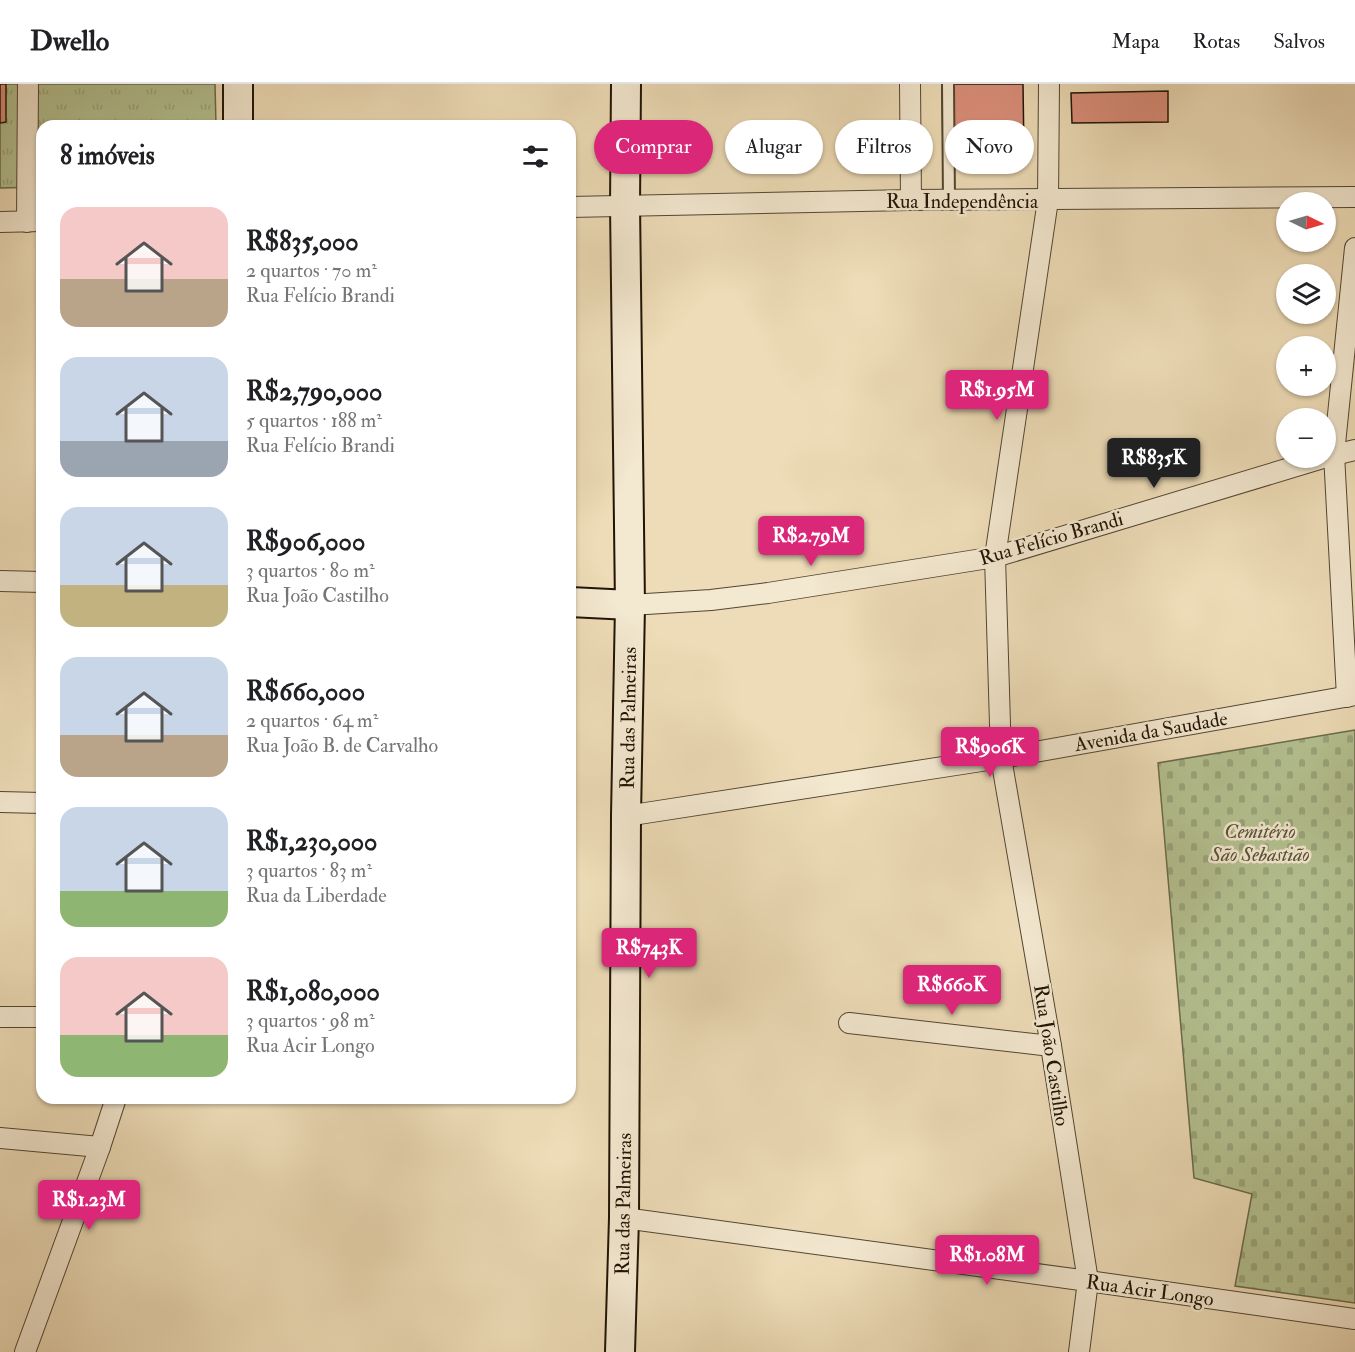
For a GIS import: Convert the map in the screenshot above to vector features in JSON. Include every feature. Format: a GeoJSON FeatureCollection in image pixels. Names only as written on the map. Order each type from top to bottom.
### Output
{"type":"FeatureCollection","features":[{"type":"Feature","properties":{"kind":"main road"},"geometry":{"type":"LineString","coordinates":[[238,84],[238,120]]}},
{"type":"Feature","properties":{"kind":"main road","name":"Rua das Palmeiras"},"geometry":{"type":"LineString","coordinates":[[620,1352],[624,1218],[626,816],[630,604],[625,206],[626,84]]}},
{"type":"Feature","properties":{"kind":"main road"},"geometry":{"type":"LineString","coordinates":[[576,602],[630,604]]}},
{"type":"Feature","properties":{"kind":"street"},"geometry":{"type":"LineString","coordinates":[[0,222],[35,221],[28,84]]}},
{"type":"Feature","properties":{"kind":"street"},"geometry":{"type":"LineString","coordinates":[[910,84],[911,200]]}},
{"type":"Feature","properties":{"kind":"street","name":"Rua João Castilho"},"geometry":{"type":"LineString","coordinates":[[1049,84],[1048,200],[995,557],[1001,758],[1051,1046],[1088,1281],[1079,1352]]}},
{"type":"Feature","properties":{"kind":"street","name":"Rua Independência"},"geometry":{"type":"LineString","coordinates":[[576,207],[911,200],[1355,197]]}},
{"type":"Feature","properties":{"kind":"street"},"geometry":{"type":"LineString","coordinates":[[1334,408],[1355,248]]}},
{"type":"Feature","properties":{"kind":"street","name":"Rua Felício Brandi"},"geometry":{"type":"LineString","coordinates":[[1336,454],[1355,450]]}},
{"type":"Feature","properties":{"kind":"street","name":"Rua Felício Brandi"},"geometry":{"type":"LineString","coordinates":[[630,604],[711,600],[768,593],[995,557],[1288,468]]}},
{"type":"Feature","properties":{"kind":"street"},"geometry":{"type":"LineString","coordinates":[[1329,468],[1351,696]]}},
{"type":"Feature","properties":{"kind":"street"},"geometry":{"type":"LineString","coordinates":[[0,581],[36,582]]}},
{"type":"Feature","properties":{"kind":"street","name":"Avenida da Saudade"},"geometry":{"type":"LineString","coordinates":[[626,816],[1001,758],[1351,696]]}},
{"type":"Feature","properties":{"kind":"street"},"geometry":{"type":"LineString","coordinates":[[0,802],[36,803]]}},
{"type":"Feature","properties":{"kind":"street"},"geometry":{"type":"LineString","coordinates":[[0,1017],[36,1017]]}},
{"type":"Feature","properties":{"kind":"street"},"geometry":{"type":"LineString","coordinates":[[849,1023],[1051,1046]]}},
{"type":"Feature","properties":{"kind":"street"},"geometry":{"type":"LineString","coordinates":[[25,1352],[114,1104]]}},
{"type":"Feature","properties":{"kind":"street"},"geometry":{"type":"LineString","coordinates":[[0,1138],[100,1147]]}},
{"type":"Feature","properties":{"kind":"street","name":"Rua Acir Longo"},"geometry":{"type":"LineString","coordinates":[[624,1218],[1355,1319]]}},
{"type":"Feature","properties":{"kind":"lane"},"geometry":{"type":"LineString","coordinates":[[948,84],[949,200]]}},
{"type":"Feature","properties":{"kind":"green space"},"geometry":{"type":"Polygon","coordinates":[[[0,84],[215,84],[216,120],[36,120],[36,187],[0,188],[0,84]]]}},
{"type":"Feature","properties":{"kind":"green space","name":"Cemitério São Sebastião"},"geometry":{"type":"Polygon","coordinates":[[[1355,730],[1355,1303],[1235,1286],[1252,1194],[1194,1178],[1158,763],[1355,730]]]}},
{"type":"Feature","properties":{"kind":"building"},"geometry":{"type":"Polygon","coordinates":[[[0,84],[6,84],[6,122],[0,123],[0,84]]]}},
{"type":"Feature","properties":{"kind":"building"},"geometry":{"type":"Polygon","coordinates":[[[942,84],[1023,84],[1024,120],[945,120],[945,155],[943,155],[942,84]]]}},
{"type":"Feature","properties":{"kind":"building"},"geometry":{"type":"Polygon","coordinates":[[[1168,91],[1168,122],[1072,123],[1071,93],[1168,91]]]}}]}
